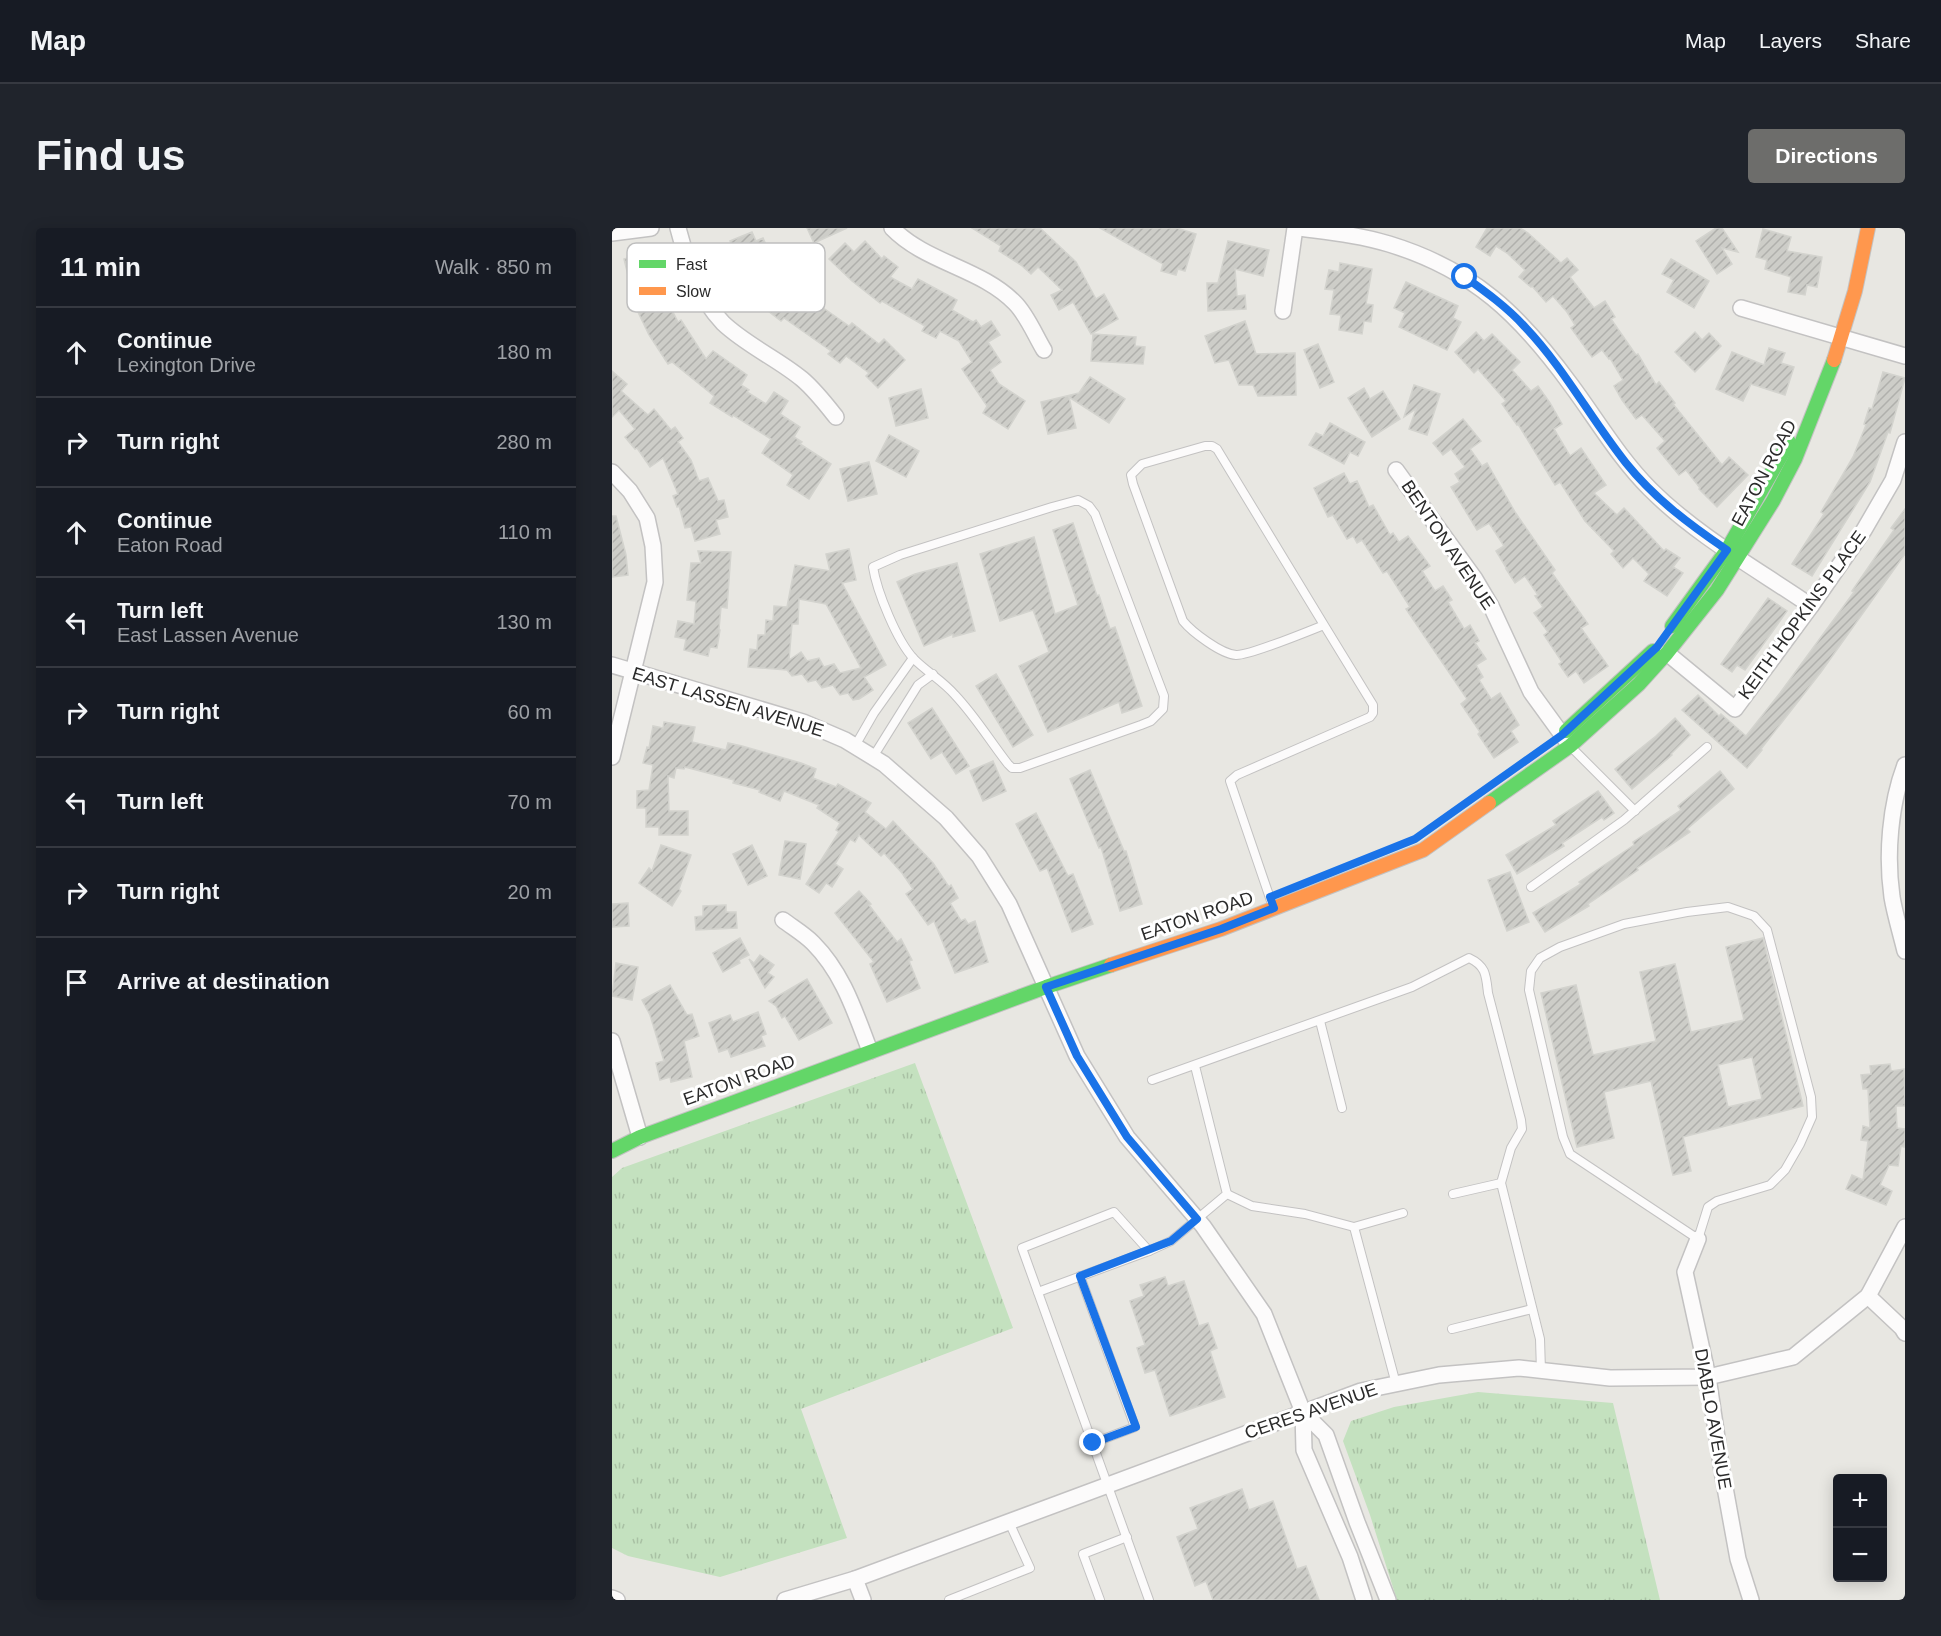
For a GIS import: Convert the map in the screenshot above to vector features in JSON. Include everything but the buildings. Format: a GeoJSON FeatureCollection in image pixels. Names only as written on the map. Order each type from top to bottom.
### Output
{"type":"FeatureCollection","features":[{"type":"Feature","properties":{"kind":"street"},"geometry":{"type":"LineString","coordinates":[[612,233],[651,228]]}},
{"type":"Feature","properties":{"kind":"street"},"geometry":{"type":"LineString","coordinates":[[678,228],[683,243]]}},
{"type":"Feature","properties":{"kind":"street"},"geometry":{"type":"LineString","coordinates":[[892,228],[900,236],[929,253],[1002,291],[1016,304],[1044,350]]}},
{"type":"Feature","properties":{"kind":"street"},"geometry":{"type":"LineString","coordinates":[[1283,311],[1295,228]]}},
{"type":"Feature","properties":{"kind":"street"},"geometry":{"type":"LineString","coordinates":[[1299,228],[1388,243],[1431,260],[1474,284],[1500,303],[1526,327],[1555,363],[1627,464],[1650,489],[1694,528],[1812,606]]}},
{"type":"Feature","properties":{"kind":"street"},"geometry":{"type":"LineString","coordinates":[[1836,335],[1856,228]]}},
{"type":"Feature","properties":{"kind":"street","name":"EATON ROAD"},"geometry":{"type":"LineString","coordinates":[[612,1151],[640,1137],[870,1051],[1043,981],[1221,929],[1272,902],[1423,850],[1640,684],[1717,590],[1733,554],[1773,501],[1795,459],[1817,408],[1836,335],[1855,291],[1868,228]]}},
{"type":"Feature","properties":{"kind":"street"},"geometry":{"type":"LineString","coordinates":[[1741,308],[1905,356]]}},
{"type":"Feature","properties":{"kind":"street"},"geometry":{"type":"LineString","coordinates":[[715,312],[724,323],[802,378],[836,417]]}},
{"type":"Feature","properties":{"kind":"street","name":"KEITH HOPKINS PLACE"},"geometry":{"type":"LineString","coordinates":[[1667,652],[1735,709],[1812,606],[1880,505],[1893,480],[1905,442]]}},
{"type":"Feature","properties":{"kind":"street","name":"BENTON AVENUE"},"geometry":{"type":"LineString","coordinates":[[1396,470],[1475,579],[1491,606],[1531,692],[1566,740]]}},
{"type":"Feature","properties":{"kind":"street"},"geometry":{"type":"LineString","coordinates":[[612,472],[630,491],[647,518],[653,546],[655,582],[612,757]]}},
{"type":"Feature","properties":{"kind":"street"},"geometry":{"type":"LineString","coordinates":[[1433,826],[1566,740],[1657,647],[1733,554]]}},
{"type":"Feature","properties":{"kind":"street","name":"EAST LASSEN AVENUE"},"geometry":{"type":"LineString","coordinates":[[612,665],[803,722],[855,746],[884,764],[946,818],[979,856],[1009,904],[1077,1056],[1127,1137],[1197,1219],[1264,1314],[1303,1412],[1304,1450],[1350,1557],[1364,1600]]}},
{"type":"Feature","properties":{"kind":"street"},"geometry":{"type":"LineString","coordinates":[[1905,765],[1892,819],[1890,859],[1892,897],[1905,951]]}},
{"type":"Feature","properties":{"kind":"street"},"geometry":{"type":"LineString","coordinates":[[1227,912],[1272,902],[1415,839]]}},
{"type":"Feature","properties":{"kind":"street"},"geometry":{"type":"LineString","coordinates":[[783,920],[812,941],[832,964],[847,990],[870,1051]]}},
{"type":"Feature","properties":{"kind":"street"},"geometry":{"type":"LineString","coordinates":[[1043,981],[1194,923]]}},
{"type":"Feature","properties":{"kind":"street"},"geometry":{"type":"LineString","coordinates":[[612,1041],[640,1137]]}},
{"type":"Feature","properties":{"kind":"street","name":"CERES AVENUE"},"geometry":{"type":"LineString","coordinates":[[785,1600],[855,1579],[1361,1391],[1438,1375],[1520,1368],[1610,1378],[1708,1377],[1793,1357],[1868,1296],[1905,1227]]}},
{"type":"Feature","properties":{"kind":"street","name":"DIABLO AVENUE"},"geometry":{"type":"LineString","coordinates":[[1698,1239],[1685,1272],[1708,1377],[1738,1559],[1750,1600]]}},
{"type":"Feature","properties":{"kind":"street"},"geometry":{"type":"LineString","coordinates":[[1868,1296],[1905,1333]]}},
{"type":"Feature","properties":{"kind":"street","name":"EAST LASSEN AVENUE"},"geometry":{"type":"LineString","coordinates":[[1303,1412],[1326,1435],[1388,1600]]}},
{"type":"Feature","properties":{"kind":"street"},"geometry":{"type":"LineString","coordinates":[[855,1579],[863,1600]]}},
{"type":"Feature","properties":{"kind":"street"},"geometry":{"type":"LineString","coordinates":[[612,1598],[617,1600]]}},
{"type":"Feature","properties":{"kind":"lane"},"geometry":{"type":"LineString","coordinates":[[1272,902],[1230,781],[1237,775],[1370,717],[1373,713],[1373,705],[1217,449],[1205,446],[1142,464],[1134,469],[1131,474],[1133,484],[1183,621],[1187,626],[1221,650],[1240,656],[1324,625]]}},
{"type":"Feature","properties":{"kind":"lane"},"geometry":{"type":"LineString","coordinates":[[1078,500],[1089,506],[1095,514],[1160,686],[1164,704],[1160,714],[1141,725],[1020,768],[1012,768],[967,708],[933,674],[913,658],[896,631],[878,589],[873,567],[900,555],[1078,500]]}},
{"type":"Feature","properties":{"kind":"lane"},"geometry":{"type":"LineString","coordinates":[[855,746],[874,713],[913,658]]}},
{"type":"Feature","properties":{"kind":"lane"},"geometry":{"type":"LineString","coordinates":[[873,757],[918,685],[933,674]]}},
{"type":"Feature","properties":{"kind":"lane"},"geometry":{"type":"LineString","coordinates":[[1566,740],[1635,811]]}},
{"type":"Feature","properties":{"kind":"lane"},"geometry":{"type":"LineString","coordinates":[[1531,887],[1635,811],[1707,747]]}},
{"type":"Feature","properties":{"kind":"lane"},"geometry":{"type":"LineString","coordinates":[[1728,907],[1754,916],[1767,930],[1811,1097],[1812,1117],[1785,1170],[1770,1185],[1717,1201],[1708,1207],[1698,1239],[1570,1154],[1563,1137],[1529,990],[1531,971],[1540,958],[1560,947],[1624,924],[1728,907]]}},
{"type":"Feature","properties":{"kind":"lane"},"geometry":{"type":"LineString","coordinates":[[1152,1080],[1412,987],[1469,958],[1480,963],[1486,976],[1488,993],[1521,1120],[1522,1129],[1511,1148],[1501,1183],[1540,1339],[1541,1371]]}},
{"type":"Feature","properties":{"kind":"lane"},"geometry":{"type":"LineString","coordinates":[[1320,1021],[1342,1108]]}},
{"type":"Feature","properties":{"kind":"lane"},"geometry":{"type":"LineString","coordinates":[[1195,1066],[1227,1194]]}},
{"type":"Feature","properties":{"kind":"lane"},"geometry":{"type":"LineString","coordinates":[[1453,1194],[1501,1183]]}},
{"type":"Feature","properties":{"kind":"lane"},"geometry":{"type":"LineString","coordinates":[[1038,1292],[1171,1241],[1227,1194]]}},
{"type":"Feature","properties":{"kind":"lane"},"geometry":{"type":"LineString","coordinates":[[1227,1194],[1252,1206],[1305,1214],[1354,1227],[1404,1213]]}},
{"type":"Feature","properties":{"kind":"lane"},"geometry":{"type":"LineString","coordinates":[[1149,1251],[1114,1212],[1022,1248],[1149,1600]]}},
{"type":"Feature","properties":{"kind":"lane"},"geometry":{"type":"LineString","coordinates":[[1354,1227],[1396,1383]]}},
{"type":"Feature","properties":{"kind":"lane"},"geometry":{"type":"LineString","coordinates":[[1080,1276],[1136,1427],[1093,1443]]}},
{"type":"Feature","properties":{"kind":"lane"},"geometry":{"type":"LineString","coordinates":[[1452,1329],[1532,1309]]}},
{"type":"Feature","properties":{"kind":"lane"},"geometry":{"type":"LineString","coordinates":[[949,1600],[1030,1568],[1009,1521]]}},
{"type":"Feature","properties":{"kind":"lane"},"geometry":{"type":"LineString","coordinates":[[1100,1600],[1083,1554],[1126,1537]]}},
{"type":"Feature","properties":{"kind":"green space"},"geometry":{"type":"Polygon","coordinates":[[[915,1063],[1013,1328],[801,1409],[847,1538],[720,1577],[628,1556],[612,1548],[612,1177],[622,1168],[915,1063]]]}},
{"type":"Feature","properties":{"kind":"green space"},"geometry":{"type":"Polygon","coordinates":[[[1478,1392],[1613,1403],[1660,1600],[1397,1600],[1343,1441],[1351,1421],[1394,1407],[1478,1392]]]}},
{"type":"Feature","properties":{"kind":"traffic: fast"},"geometry":{"type":"LineString","coordinates":[[1489,803],[1570,746],[1639,684],[1717,590],[1773,501],[1795,459],[1834,360]]}},
{"type":"Feature","properties":{"kind":"traffic: fast"},"geometry":{"type":"LineString","coordinates":[[1672,626],[1727,550],[1789,442]]}},
{"type":"Feature","properties":{"kind":"traffic: fast"},"geometry":{"type":"LineString","coordinates":[[1566,731],[1653,651]]}},
{"type":"Feature","properties":{"kind":"traffic: fast"},"geometry":{"type":"LineString","coordinates":[[612,1151],[640,1137],[1111,965]]}},
{"type":"Feature","properties":{"kind":"traffic: slow"},"geometry":{"type":"LineString","coordinates":[[1834,360],[1855,291],[1868,228]]}},
{"type":"Feature","properties":{"kind":"traffic: slow"},"geometry":{"type":"LineString","coordinates":[[1111,965],[1221,929],[1423,850],[1489,803]]}},
{"type":"Feature","properties":{"kind":"route"},"geometry":{"type":"LineString","coordinates":[[1093,1443],[1136,1427],[1080,1276],[1171,1241],[1197,1219],[1127,1137],[1077,1056],[1046,987],[1221,929],[1274,908],[1270,897],[1415,839],[1562,735],[1657,647],[1727,550],[1694,528],[1650,489],[1627,464],[1555,363],[1526,327],[1500,303],[1465,277]]}}]}
